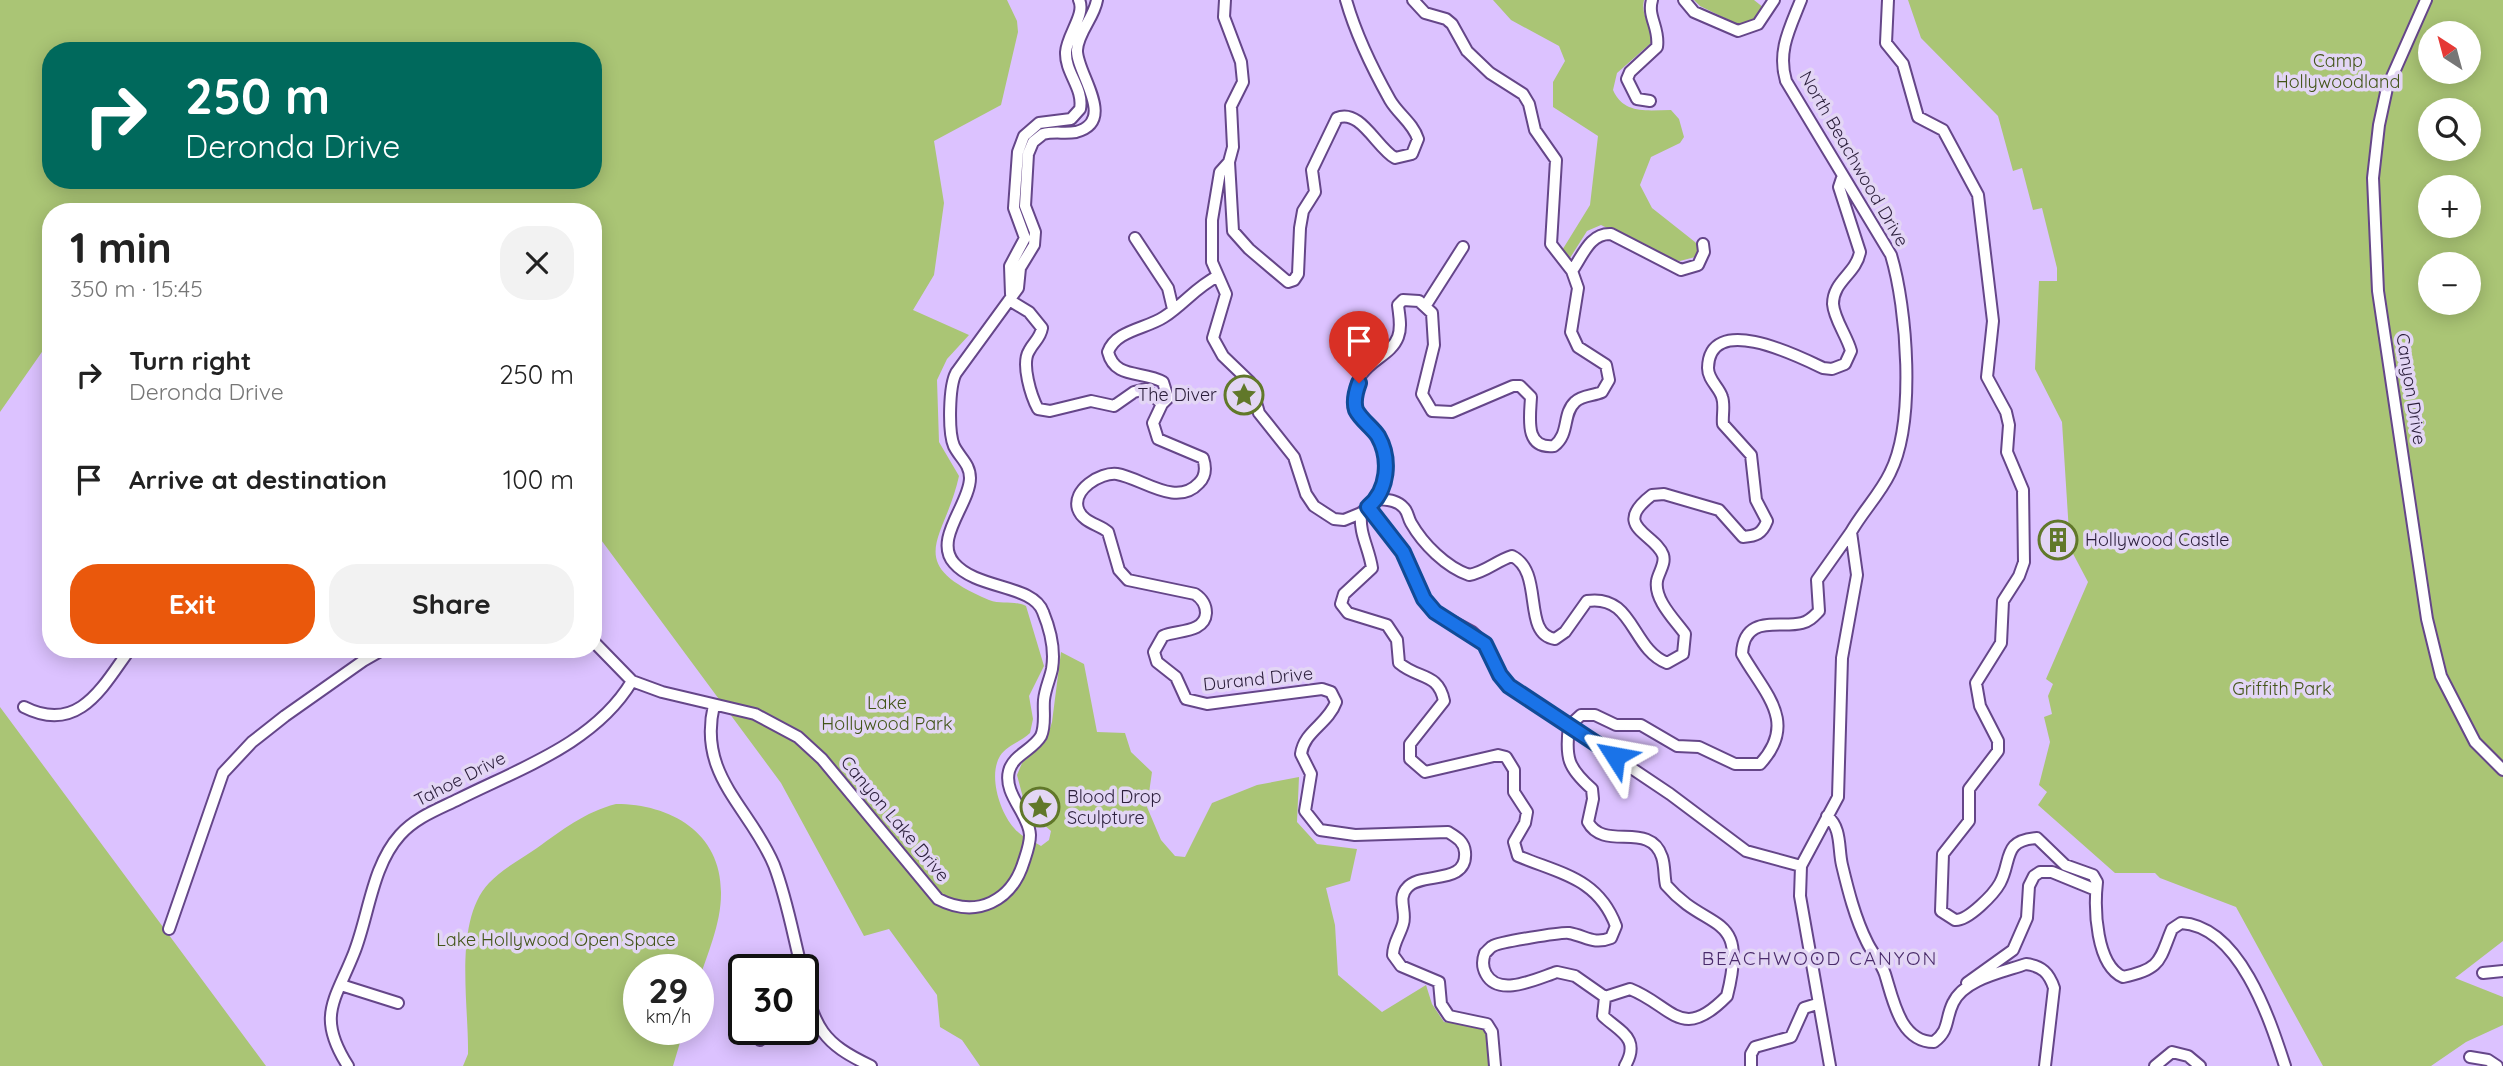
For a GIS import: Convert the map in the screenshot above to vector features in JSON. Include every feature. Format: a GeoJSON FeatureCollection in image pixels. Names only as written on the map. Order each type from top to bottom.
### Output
{"type":"FeatureCollection","features":[{"type":"Feature","properties":{"kind":"street"},"geometry":{"type":"LineString","coordinates":[[1083,20],[1097,0]]}},
{"type":"Feature","properties":{"kind":"street"},"geometry":{"type":"LineString","coordinates":[[1225,0],[1224,18],[1243,73],[1243,82],[1231,106],[1230,117],[1234,132],[1229,162],[1233,231],[1249,249],[1288,282],[1294,280],[1298,274],[1303,211],[1315,192],[1312,170],[1336,118],[1343,115],[1352,117],[1386,153],[1395,158],[1412,154],[1418,139],[1415,130],[1391,102],[1359,41],[1346,0]]}},
{"type":"Feature","properties":{"kind":"street"},"geometry":{"type":"LineString","coordinates":[[1229,162],[1220,172],[1210,246],[1226,294],[1214,327],[1216,348],[1250,382],[1259,413],[1294,457],[1306,494],[1314,506],[1334,519],[1344,520],[1378,499],[1385,486],[1382,449],[1378,437],[1357,411],[1356,391],[1367,365],[1397,340],[1400,330],[1398,305],[1403,300],[1410,299],[1426,305],[1433,313],[1434,345],[1422,394],[1432,411],[1452,412],[1513,386],[1520,386],[1531,397],[1530,429],[1533,439],[1545,447],[1554,446],[1565,433],[1570,408],[1581,398],[1602,392],[1609,380],[1606,365],[1578,347],[1571,332],[1577,301],[1573,271],[1551,244],[1556,160],[1535,130],[1529,104],[1523,94],[1490,73],[1466,51],[1452,24],[1446,19],[1425,13],[1413,0]]}},
{"type":"Feature","properties":{"kind":"street"},"geometry":{"type":"LineString","coordinates":[[1650,101],[1637,99],[1627,79],[1630,72],[1657,47],[1658,29],[1650,10],[1652,0]]}},
{"type":"Feature","properties":{"kind":"street"},"geometry":{"type":"LineString","coordinates":[[1684,0],[1694,12],[1738,31],[1758,23],[1774,0]]}},
{"type":"Feature","properties":{"kind":"street","name":"North Beachwood Drive"},"geometry":{"type":"LineString","coordinates":[[1569,726],[1581,715],[1595,715],[1616,725],[1641,725],[1677,746],[1706,749],[1735,764],[1760,764],[1778,738],[1778,723],[1768,693],[1742,654],[1742,647],[1756,628],[1768,622],[1791,624],[1811,619],[1819,611],[1817,580],[1891,472],[1903,424],[1907,375],[1897,274],[1891,255],[1842,178],[1786,81],[1781,65],[1782,46],[1801,0]]}},
{"type":"Feature","properties":{"kind":"street"},"geometry":{"type":"LineString","coordinates":[[1888,0],[1886,43],[1903,64],[1918,117],[1943,130],[1978,195],[1993,321],[1987,377],[2006,412],[2009,425],[2007,452],[2023,490],[2024,562],[2019,576],[2003,601],[2001,643],[1976,683],[1980,706],[1998,741],[1998,751],[1969,789],[1969,821],[1943,854],[1941,911],[1955,920],[1969,917],[2001,882],[2010,851],[2017,843],[2028,838],[2037,838],[2065,865],[2093,875],[2100,948],[2115,973],[2123,977],[2154,966],[2166,952],[2172,929],[2181,923],[2196,926],[2241,963],[2270,1020],[2285,1066]]}},
{"type":"Feature","properties":{"kind":"street","name":"Canyon Drive"},"geometry":{"type":"LineString","coordinates":[[2426,0],[2387,88],[2379,125],[2373,178],[2378,291],[2427,619],[2441,676],[2475,743],[2503,770]]}},
{"type":"Feature","properties":{"kind":"street"},"geometry":{"type":"LineString","coordinates":[[1083,2],[1077,55],[1095,101],[1093,117],[1082,129],[1075,132],[1043,134],[1030,147],[1024,206],[1035,238],[1020,268],[1018,288],[1010,297],[1029,312],[1042,328],[1041,338],[1028,352],[1025,361],[1033,400],[1038,409],[1050,411],[1091,401],[1114,406],[1134,392],[1146,389],[1162,404],[1168,398],[1163,382],[1147,374],[1124,372],[1115,366],[1108,352],[1115,340],[1164,317],[1199,285],[1218,276]]}},
{"type":"Feature","properties":{"kind":"street"},"geometry":{"type":"LineString","coordinates":[[1378,499],[1394,500],[1406,509],[1410,522],[1420,536],[1457,571],[1469,575],[1478,574],[1504,558],[1512,556],[1518,559],[1530,577],[1539,629],[1547,638],[1555,639],[1565,632],[1587,601],[1600,599],[1620,609],[1653,656],[1667,663],[1677,659],[1683,653],[1685,634],[1660,600],[1657,580],[1664,561],[1662,552],[1639,532],[1635,524],[1637,513],[1652,495],[1664,494],[1719,510],[1743,537],[1759,534],[1764,529],[1767,521],[1756,500],[1751,455],[1723,424],[1722,397],[1708,369],[1711,357],[1726,343],[1748,340],[1823,368],[1832,369],[1845,364],[1851,351],[1833,307],[1834,298],[1841,280],[1858,262],[1860,252],[1839,187],[1842,178]]}},
{"type":"Feature","properties":{"kind":"street"},"geometry":{"type":"LineString","coordinates":[[1573,271],[1593,239],[1602,234],[1611,234],[1681,270],[1698,265],[1704,252],[1703,244]]}},
{"type":"Feature","properties":{"kind":"street"},"geometry":{"type":"LineString","coordinates":[[1135,238],[1168,288],[1173,309]]}},
{"type":"Feature","properties":{"kind":"street"},"geometry":{"type":"LineString","coordinates":[[1426,305],[1463,247]]}},
{"type":"Feature","properties":{"kind":"street","name":"Canyon Lake Drive"},"geometry":{"type":"LineString","coordinates":[[602,650],[632,681],[764,717],[806,743],[925,886],[948,904],[980,907],[1001,898],[1018,879],[1028,848],[1030,830],[1020,813],[1008,773],[1013,763],[1037,742],[1044,728],[1045,695],[1053,653],[1044,612],[1032,597],[989,585],[962,570],[952,561],[948,549],[970,482],[968,468],[952,439],[953,379],[1010,297]]}},
{"type":"Feature","properties":{"kind":"street","name":"Durand Drive"},"geometry":{"type":"LineString","coordinates":[[1162,404],[1153,423],[1157,439],[1203,458],[1206,467],[1204,478],[1197,486],[1175,493],[1117,474],[1105,475],[1083,488],[1078,509],[1084,518],[1108,531],[1119,570],[1128,580],[1195,594],[1202,599],[1206,615],[1202,623],[1193,629],[1163,636],[1154,652],[1157,662],[1176,677],[1186,699],[1208,704],[1322,689],[1331,692],[1336,702],[1332,714],[1306,737],[1301,754],[1311,774],[1306,811],[1320,830],[1355,835],[1448,832],[1458,838],[1465,847],[1465,857],[1460,868],[1435,880],[1417,880],[1406,888],[1402,897],[1403,924],[1393,955],[1401,966],[1439,982],[1441,1003],[1449,1016],[1487,1024],[1492,1032],[1495,1066]]}},
{"type":"Feature","properties":{"kind":"street"},"geometry":{"type":"LineString","coordinates":[[1364,510],[1403,552],[1411,575],[1435,612],[1485,644],[1500,675],[1509,686],[1670,793],[1746,851],[1801,866]]}},
{"type":"Feature","properties":{"kind":"street"},"geometry":{"type":"LineString","coordinates":[[1364,510],[1359,529],[1370,552],[1372,568],[1344,594],[1341,604],[1348,614],[1387,625],[1397,640],[1399,663],[1410,673],[1434,679],[1441,688],[1444,701],[1410,744],[1410,759],[1425,772],[1498,755],[1506,757],[1514,770],[1514,792],[1527,812],[1525,823],[1514,842],[1518,856],[1592,887],[1602,898],[1616,926],[1611,938],[1602,942],[1592,942],[1569,933],[1550,933],[1493,946],[1485,953],[1483,969],[1488,979],[1504,986],[1557,972],[1566,973],[1605,997],[1630,989],[1672,1016],[1687,1019],[1705,1015],[1727,996],[1734,947],[1725,928],[1666,886],[1662,856],[1655,846],[1645,839],[1626,835],[1602,837],[1593,831],[1588,822],[1592,789],[1574,774],[1569,761],[1569,726]]}},
{"type":"Feature","properties":{"kind":"street"},"geometry":{"type":"LineString","coordinates":[[1830,1066],[1800,895],[1801,866],[1838,797],[1840,785],[1842,658],[1857,575],[1851,531]]}},
{"type":"Feature","properties":{"kind":"street"},"geometry":{"type":"LineString","coordinates":[[24,707],[55,715],[79,710],[102,689],[124,658]]}},
{"type":"Feature","properties":{"kind":"street"},"geometry":{"type":"LineString","coordinates":[[169,929],[223,773],[252,742],[368,658]]}},
{"type":"Feature","properties":{"kind":"street","name":"Tahoe Drive"},"geometry":{"type":"LineString","coordinates":[[348,1066],[333,1037],[331,1000],[341,985],[382,866],[400,834],[420,818],[582,736],[618,704],[632,681]]}},
{"type":"Feature","properties":{"kind":"street"},"geometry":{"type":"LineString","coordinates":[[714,705],[709,728],[711,752],[725,787],[773,862],[784,894],[798,954]]}},
{"type":"Feature","properties":{"kind":"street"},"geometry":{"type":"LineString","coordinates":[[1828,816],[1837,830],[1842,863],[1856,915],[1882,967],[1892,1003],[1903,1022],[1918,1039],[1934,1042],[1948,1027],[1954,1001],[1966,987],[2026,964],[2044,969],[2051,978],[2054,997],[2047,1030],[2045,1066]]}},
{"type":"Feature","properties":{"kind":"street"},"geometry":{"type":"LineString","coordinates":[[1966,987],[1967,981],[2013,950],[2027,918],[2029,886],[2034,876],[2040,872],[2052,872],[2096,890]]}},
{"type":"Feature","properties":{"kind":"street"},"geometry":{"type":"LineString","coordinates":[[2483,974],[2503,971]]}},
{"type":"Feature","properties":{"kind":"street"},"geometry":{"type":"LineString","coordinates":[[341,985],[398,1003]]}},
{"type":"Feature","properties":{"kind":"street"},"geometry":{"type":"LineString","coordinates":[[1605,997],[1603,1016],[1623,1031],[1630,1043],[1631,1055],[1625,1066]]}},
{"type":"Feature","properties":{"kind":"street"},"geometry":{"type":"LineString","coordinates":[[1751,1066],[1751,1054],[1755,1047],[1791,1037],[1804,1008],[1817,1004]]}},
{"type":"Feature","properties":{"kind":"street"},"geometry":{"type":"LineString","coordinates":[[819,1029],[831,1044],[871,1066]]}},
{"type":"Feature","properties":{"kind":"street"},"geometry":{"type":"LineString","coordinates":[[2155,1066],[2172,1052],[2188,1056],[2200,1066]]}},
{"type":"Feature","properties":{"kind":"street"},"geometry":{"type":"LineString","coordinates":[[2470,1057],[2488,1060],[2497,1066]]}},
{"type":"Feature","properties":{"kind":"green space","name":"Lake Hollywood Park"},"geometry":{"type":"Polygon","coordinates":[[[0,0],[1007,0],[1017,21],[1018,32],[1001,105],[934,141],[944,203],[934,275],[913,310],[969,335],[947,359],[937,380],[939,442],[959,476],[939,534],[937,561],[945,574],[989,600],[1026,606],[1044,666],[1029,696],[1033,719],[1030,733],[1003,752],[997,764],[995,783],[1004,813],[1014,828],[1024,836],[1041,846],[1049,840],[1051,831],[1026,809],[1017,775],[1022,763],[1046,741],[1052,722],[1061,652],[1084,664],[1097,732],[1125,733],[1131,752],[1152,772],[1147,807],[1161,840],[1175,856],[1185,857],[1212,803],[1257,785],[1299,777],[1297,822],[1317,844],[1357,849],[1350,881],[1326,888],[1335,925],[1338,975],[1382,1012],[1426,985],[1432,1004],[1444,1022],[1477,1025],[1489,1032],[1491,1066],[980,1066],[962,1040],[940,1027],[937,995],[889,929],[864,936],[781,783],[602,541],[602,203],[42,203],[42,352],[0,412],[0,0]]]}},
{"type":"Feature","properties":{"kind":"green space"},"geometry":{"type":"Polygon","coordinates":[[[1493,0],[1644,0],[1651,43],[1617,73],[1613,90],[1623,104],[1645,110],[1671,110],[1679,119],[1684,137],[1680,143],[1651,157],[1640,185],[1652,208],[1699,247],[1695,257],[1680,261],[1670,259],[1601,225],[1587,231],[1570,258],[1561,252],[1590,205],[1598,136],[1553,107],[1553,82],[1565,61],[1559,46],[1511,20],[1493,0]]]}},
{"type":"Feature","properties":{"kind":"green space"},"geometry":{"type":"Polygon","coordinates":[[[1694,0],[1754,0],[1764,8],[1755,21],[1739,25],[1700,6],[1694,0]]]}},
{"type":"Feature","properties":{"kind":"green space","name":"Griffith Park"},"geometry":{"type":"Polygon","coordinates":[[[1908,0],[2503,0],[2503,941],[2455,978],[2503,997],[2503,1025],[2466,1042],[2431,1066],[2323,1066],[2236,907],[2160,878],[2155,873],[2115,873],[2038,805],[2047,792],[2039,785],[2050,742],[2044,717],[2052,714],[2048,696],[2053,684],[2046,679],[2088,582],[2070,548],[2062,422],[2035,369],[2039,281],[2057,281],[2057,268],[2042,208],[2033,210],[2022,168],[2013,171],[1998,116],[1921,38],[1908,0]]]}},
{"type":"Feature","properties":{"kind":"green space"},"geometry":{"type":"Polygon","coordinates":[[[0,707],[266,1066],[0,1066],[0,707]]]}},
{"type":"Feature","properties":{"kind":"green space","name":"Lake Hollywood Open Space"},"geometry":{"type":"Polygon","coordinates":[[[616,804],[636,805],[674,816],[690,826],[703,839],[713,854],[719,873],[719,917],[708,954],[623,954],[623,1045],[679,1045],[673,1066],[463,1066],[468,1054],[465,964],[467,941],[478,899],[489,883],[512,864],[574,822],[616,804]]]}},
{"type":"Feature","properties":{"kind":"place","name":"The Diver"},"geometry":{"type":"Point","coordinates":[1244,395]}},
{"type":"Feature","properties":{"kind":"place","name":"Hollywood Castle"},"geometry":{"type":"Point","coordinates":[2058,540]}},
{"type":"Feature","properties":{"kind":"place","name":"Blood Drop Sculpture"},"geometry":{"type":"Point","coordinates":[1040,807]}},
{"type":"Feature","properties":{"kind":"district","name":"BEACHWOOD CANYON"},"geometry":{"type":"Point","coordinates":[1820,958]}},
{"type":"Feature","properties":{"kind":"route"},"geometry":{"type":"LineString","coordinates":[[1359,383],[1354,400],[1357,411],[1378,437],[1385,473],[1385,486],[1378,499],[1368,507],[1403,552],[1424,599],[1435,612],[1472,632],[1485,644],[1500,675],[1509,686],[1615,756]]}},
{"type":"Feature","properties":{"kind":"park label","name":"Camp Hollywoodland"},"geometry":{"type":"Point","coordinates":[2338,71]}}]}
